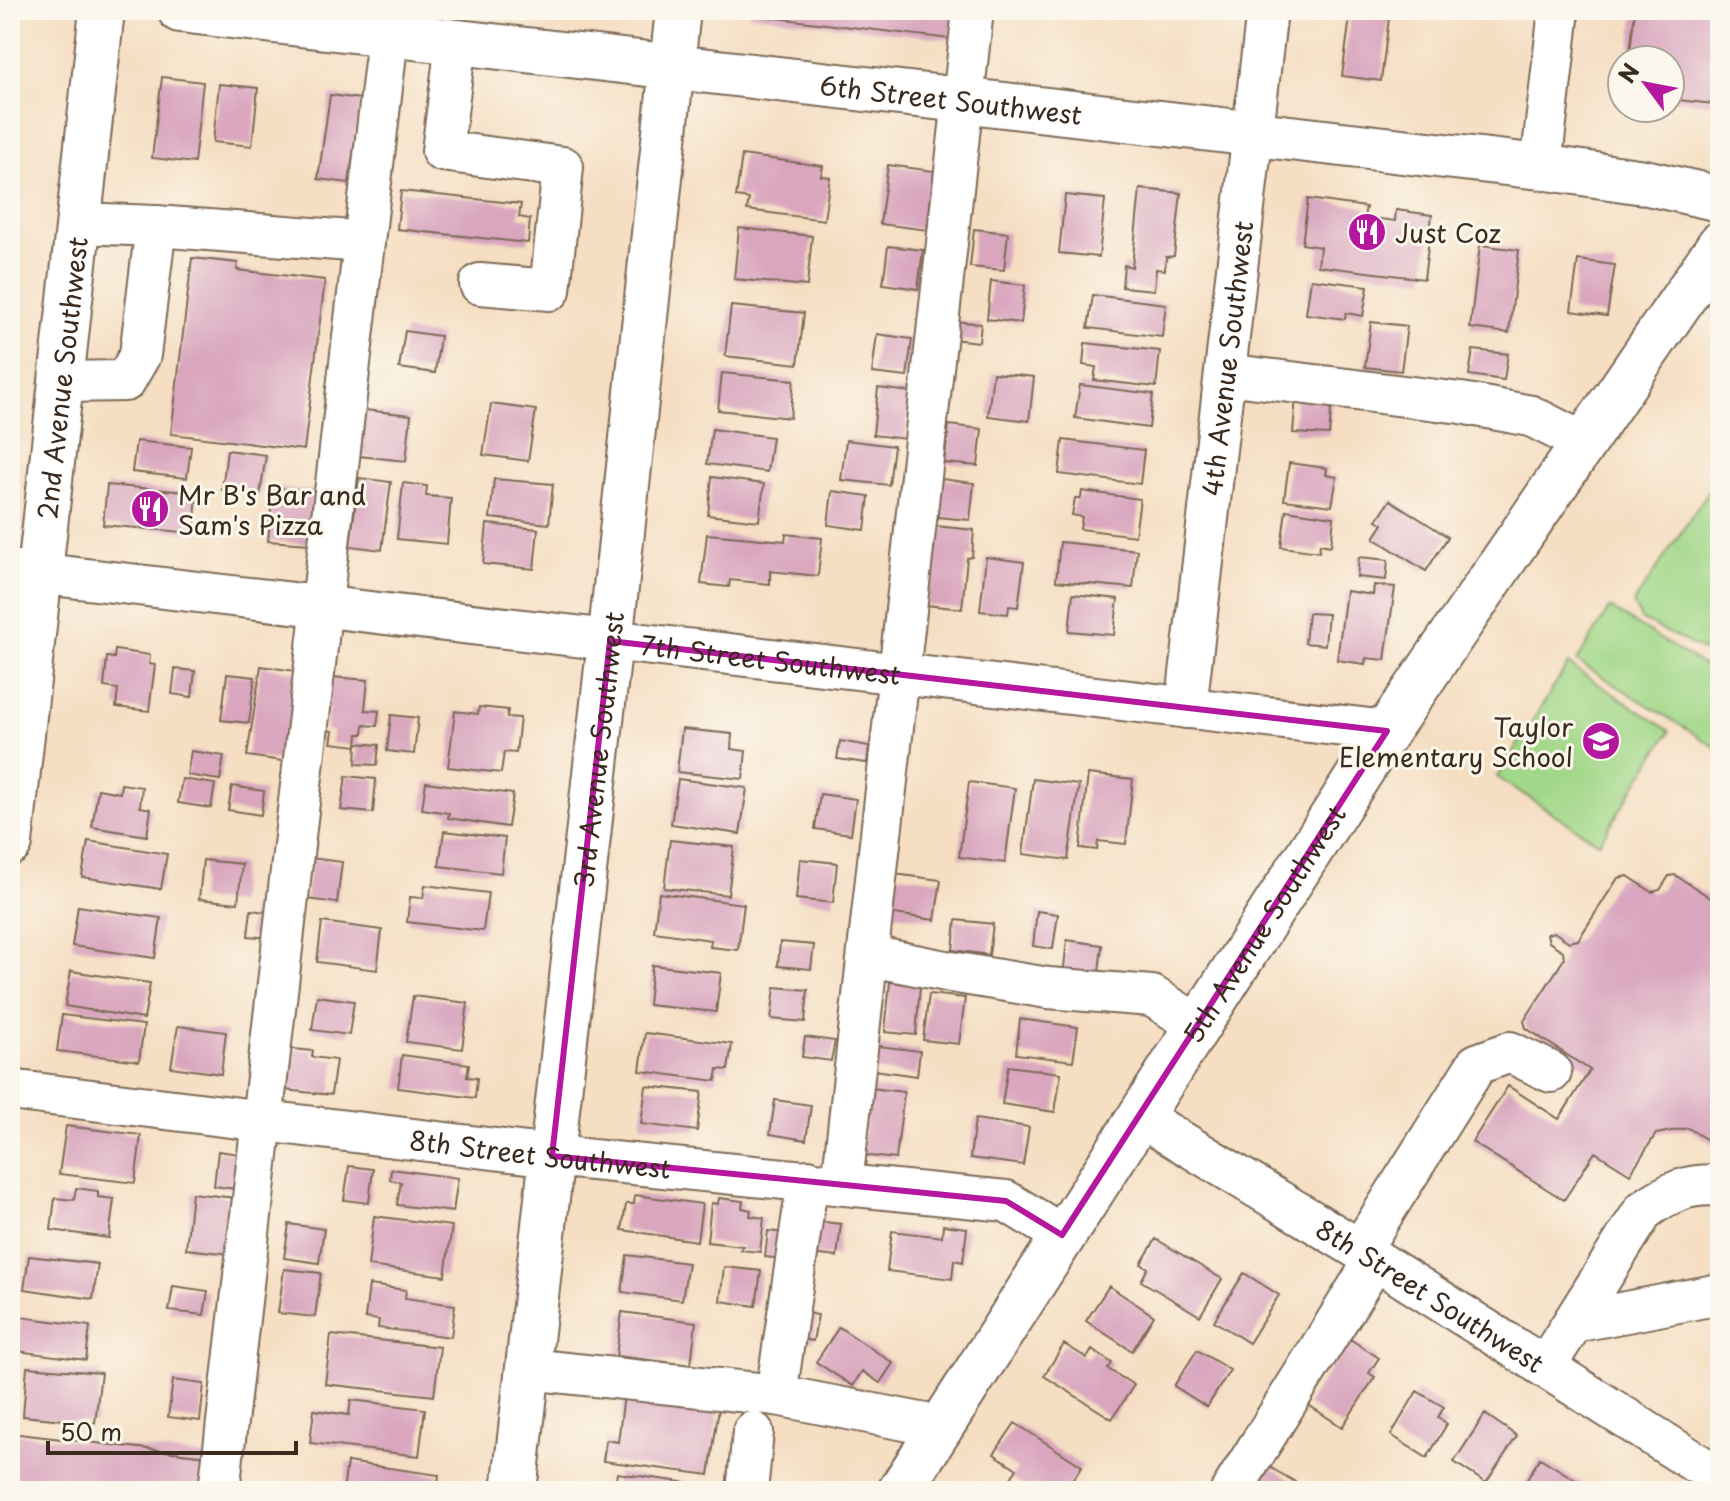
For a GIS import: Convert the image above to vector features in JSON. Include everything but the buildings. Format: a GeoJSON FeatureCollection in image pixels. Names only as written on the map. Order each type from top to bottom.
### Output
{"type":"FeatureCollection","features":[{"type":"Feature","properties":{"kind":"main road","name":"2nd Avenue Southwest"},"geometry":{"type":"LineString","coordinates":[[10,843],[25,572],[61,382],[102,10]]}},
{"type":"Feature","properties":{"kind":"main road","name":"6th Street Southwest"},"geometry":{"type":"LineString","coordinates":[[180,10],[390,22],[456,43],[1541,167],[1644,182],[1720,199]]}},
{"type":"Feature","properties":{"kind":"main road","name":"3rd Avenue Southwest"},"geometry":{"type":"LineString","coordinates":[[514,1491],[678,10]]}},
{"type":"Feature","properties":{"kind":"main road","name":"5th Avenue Southwest"},"geometry":{"type":"LineString","coordinates":[[900,1491],[1387,731],[1720,244]]}},
{"type":"Feature","properties":{"kind":"street"},"geometry":{"type":"LineString","coordinates":[[776,1395],[825,1182],[870,956],[897,675],[973,10]]}},
{"type":"Feature","properties":{"kind":"street","name":"4th Avenue Southwest"},"geometry":{"type":"LineString","coordinates":[[1186,708],[1267,10]]}},
{"type":"Feature","properties":{"kind":"street"},"geometry":{"type":"LineString","coordinates":[[1541,167],[1559,10]]}},
{"type":"Feature","properties":{"kind":"street"},"geometry":{"type":"LineString","coordinates":[[219,1491],[390,22]]}},
{"type":"Feature","properties":{"kind":"street"},"geometry":{"type":"LineString","coordinates":[[456,43],[442,151],[563,167],[550,290],[480,284]]}},
{"type":"Feature","properties":{"kind":"street"},"geometry":{"type":"LineString","coordinates":[[79,223],[364,242]]}},
{"type":"Feature","properties":{"kind":"street"},"geometry":{"type":"LineString","coordinates":[[61,382],[125,381],[140,355],[156,226]]}},
{"type":"Feature","properties":{"kind":"street"},"geometry":{"type":"LineString","coordinates":[[1225,374],[1461,403],[1531,416],[1584,443]]}},
{"type":"Feature","properties":{"kind":"street","name":"7th Street Southwest"},"geometry":{"type":"LineString","coordinates":[[25,572],[1387,731]]}},
{"type":"Feature","properties":{"kind":"street"},"geometry":{"type":"LineString","coordinates":[[870,956],[1048,988],[1152,996],[1198,1025]]}},
{"type":"Feature","properties":{"kind":"street"},"geometry":{"type":"LineString","coordinates":[[1231,1491],[1477,1064],[1510,1052],[1551,1072]]}},
{"type":"Feature","properties":{"kind":"street","name":"8th Street Southwest"},"geometry":{"type":"LineString","coordinates":[[10,1090],[552,1156],[1006,1201],[1062,1235]]}},
{"type":"Feature","properties":{"kind":"street","name":"8th Street Southwest"},"geometry":{"type":"LineString","coordinates":[[1139,1116],[1367,1255],[1720,1478]]}},
{"type":"Feature","properties":{"kind":"street"},"geometry":{"type":"LineString","coordinates":[[1545,1367],[1644,1210],[1669,1192],[1706,1184],[1720,1186]]}},
{"type":"Feature","properties":{"kind":"street"},"geometry":{"type":"LineString","coordinates":[[1574,1322],[1720,1294]]}},
{"type":"Feature","properties":{"kind":"street"},"geometry":{"type":"LineString","coordinates":[[528,1369],[776,1395],[941,1427]]}},
{"type":"Feature","properties":{"kind":"street"},"geometry":{"type":"LineString","coordinates":[[747,1491],[753,1432]]}},
{"type":"Feature","properties":{"kind":"highlighted area"},"geometry":{"type":"Polygon","coordinates":[[[610,641],[1387,731],[1062,1235],[1006,1201],[552,1156],[610,641]]]}},
{"type":"Feature","properties":{"kind":"green space"},"geometry":{"type":"Polygon","coordinates":[[[1720,474],[1720,659],[1642,620],[1633,604],[1720,474]]]}},
{"type":"Feature","properties":{"kind":"green space"},"geometry":{"type":"Polygon","coordinates":[[[1610,608],[1720,676],[1720,750],[1577,661],[1610,608]]]}},
{"type":"Feature","properties":{"kind":"green space"},"geometry":{"type":"Polygon","coordinates":[[[1568,664],[1670,731],[1599,843],[1497,777],[1568,664]]]}},
{"type":"Feature","properties":{"kind":"place","name":"Just Coz"},"geometry":{"type":"Point","coordinates":[1367,232]}},
{"type":"Feature","properties":{"kind":"place","name":"Mr B's Bar and Sam's Pizza"},"geometry":{"type":"Point","coordinates":[150,509]}},
{"type":"Feature","properties":{"kind":"place","name":"Taylor Elementary School"},"geometry":{"type":"Point","coordinates":[1601,741]}}]}
